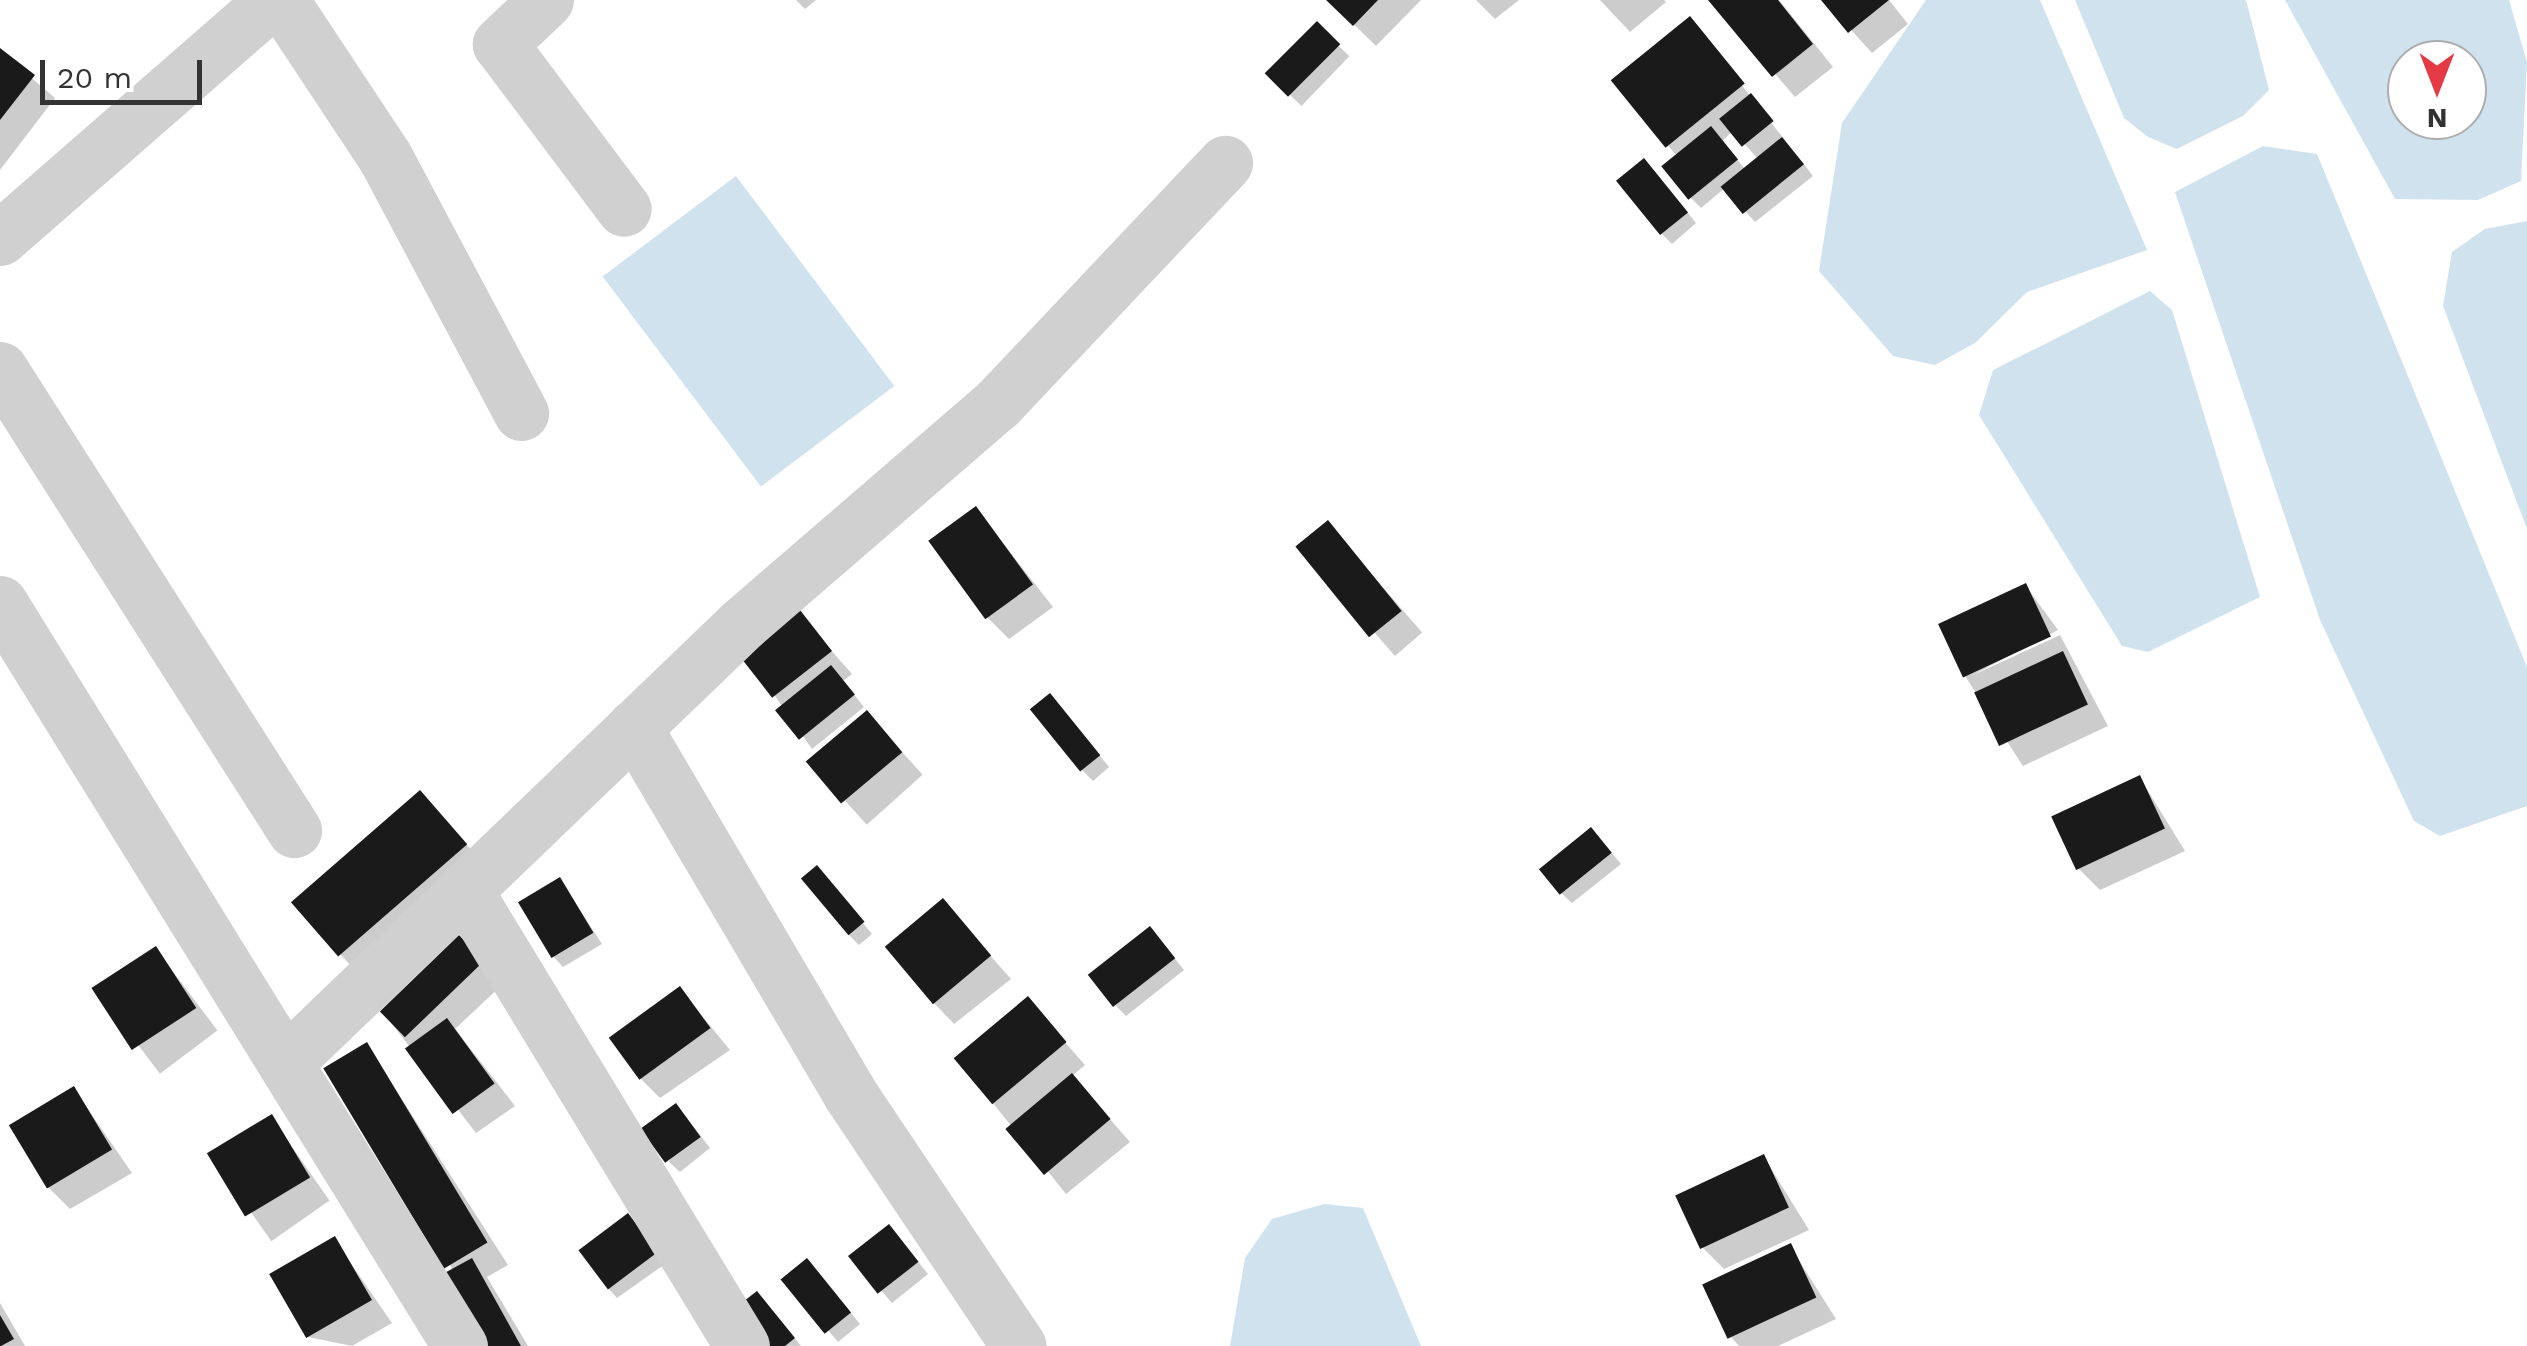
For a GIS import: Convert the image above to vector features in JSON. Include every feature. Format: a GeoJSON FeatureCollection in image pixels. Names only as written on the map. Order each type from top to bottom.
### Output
{"type":"FeatureCollection","features":[{"type":"Feature","properties":{"kind":"street"},"geometry":{"type":"LineString","coordinates":[[0,238],[277,0],[386,157],[521,413]]}},
{"type":"Feature","properties":{"kind":"street"},"geometry":{"type":"LineString","coordinates":[[546,0],[500,44],[624,209]]}},
{"type":"Feature","properties":{"kind":"street"},"geometry":{"type":"LineString","coordinates":[[287,1061],[634,728],[998,404],[1225,164]]}},
{"type":"Feature","properties":{"kind":"street"},"geometry":{"type":"LineString","coordinates":[[0,369],[294,830]]}},
{"type":"Feature","properties":{"kind":"street"},"geometry":{"type":"LineString","coordinates":[[0,603],[460,1346]]}},
{"type":"Feature","properties":{"kind":"street"},"geometry":{"type":"LineString","coordinates":[[634,728],[850,1094],[1019,1346]]}},
{"type":"Feature","properties":{"kind":"street"},"geometry":{"type":"LineString","coordinates":[[466,892],[742,1346]]}},
{"type":"Feature","properties":{"kind":"water"},"geometry":{"type":"Polygon","coordinates":[[[1926,0],[2040,0],[2147,250],[2027,292],[1975,343],[1935,365],[1893,356],[1819,271],[1842,123],[1926,0]]]}},
{"type":"Feature","properties":{"kind":"water"},"geometry":{"type":"Polygon","coordinates":[[[2075,0],[2246,0],[2269,90],[2243,116],[2177,149],[2148,137],[2124,118],[2075,0]]]}},
{"type":"Feature","properties":{"kind":"water"},"geometry":{"type":"Polygon","coordinates":[[[2285,0],[2509,0],[2527,62],[2521,181],[2478,200],[2395,199],[2285,0]]]}},
{"type":"Feature","properties":{"kind":"water"},"geometry":{"type":"Polygon","coordinates":[[[2263,146],[2317,154],[2527,667],[2527,806],[2440,836],[2414,821],[2320,620],[2175,192],[2263,146]]]}},
{"type":"Feature","properties":{"kind":"water"},"geometry":{"type":"Polygon","coordinates":[[[736,176],[894,386],[761,487],[603,277],[736,176]]]}},
{"type":"Feature","properties":{"kind":"water"},"geometry":{"type":"Polygon","coordinates":[[[2527,221],[2527,529],[2443,306],[2452,252],[2485,229],[2527,221]]]}},
{"type":"Feature","properties":{"kind":"water"},"geometry":{"type":"Polygon","coordinates":[[[2150,291],[2172,310],[2260,597],[2148,652],[2122,646],[1979,415],[1993,370],[2150,291]]]}},
{"type":"Feature","properties":{"kind":"water"},"geometry":{"type":"Polygon","coordinates":[[[1324,1204],[1363,1208],[1421,1346],[1230,1346],[1245,1258],[1272,1219],[1324,1204]]]}},
{"type":"Feature","properties":{"kind":"building"},"geometry":{"type":"Polygon","coordinates":[[[1326,0],[1378,0],[1353,26],[1326,0]]]}},
{"type":"Feature","properties":{"kind":"building"},"geometry":{"type":"Polygon","coordinates":[[[1708,0],[1778,0],[1813,44],[1772,77],[1708,0]]]}},
{"type":"Feature","properties":{"kind":"building"},"geometry":{"type":"Polygon","coordinates":[[[1821,0],[1889,0],[1848,33],[1821,0]]]}},
{"type":"Feature","properties":{"kind":"building"},"geometry":{"type":"Polygon","coordinates":[[[1690,16],[1745,84],[1665,148],[1611,80],[1690,16]]]}},
{"type":"Feature","properties":{"kind":"building"},"geometry":{"type":"Polygon","coordinates":[[[1317,21],[1340,44],[1288,97],[1265,73],[1317,21]]]}},
{"type":"Feature","properties":{"kind":"building"},"geometry":{"type":"Polygon","coordinates":[[[0,48],[35,75],[0,120],[0,48]]]}},
{"type":"Feature","properties":{"kind":"building"},"geometry":{"type":"Polygon","coordinates":[[[1751,93],[1774,121],[1742,147],[1719,119],[1751,93]]]}},
{"type":"Feature","properties":{"kind":"building"},"geometry":{"type":"Polygon","coordinates":[[[1711,126],[1738,159],[1688,200],[1661,166],[1711,126]]]}},
{"type":"Feature","properties":{"kind":"building"},"geometry":{"type":"Polygon","coordinates":[[[1782,137],[1804,164],[1743,214],[1721,187],[1782,137]]]}},
{"type":"Feature","properties":{"kind":"building"},"geometry":{"type":"Polygon","coordinates":[[[1644,158],[1688,212],[1660,235],[1616,181],[1644,158]]]}},
{"type":"Feature","properties":{"kind":"building"},"geometry":{"type":"Polygon","coordinates":[[[976,506],[1033,584],[985,619],[928,541],[976,506]]]}},
{"type":"Feature","properties":{"kind":"building"},"geometry":{"type":"Polygon","coordinates":[[[1328,520],[1402,611],[1369,637],[1295,546],[1328,520]]]}},
{"type":"Feature","properties":{"kind":"building"},"geometry":{"type":"Polygon","coordinates":[[[2026,583],[2051,636],[1963,677],[1938,624],[2026,583]]]}},
{"type":"Feature","properties":{"kind":"building"},"geometry":{"type":"Polygon","coordinates":[[[800,610],[832,651],[772,698],[740,657],[800,610]]]}},
{"type":"Feature","properties":{"kind":"building"},"geometry":{"type":"Polygon","coordinates":[[[2063,651],[2088,704],[1999,746],[1974,692],[2063,651]]]}},
{"type":"Feature","properties":{"kind":"building"},"geometry":{"type":"Polygon","coordinates":[[[831,665],[855,695],[799,740],[775,710],[831,665]]]}},
{"type":"Feature","properties":{"kind":"building"},"geometry":{"type":"Polygon","coordinates":[[[1050,693],[1100,755],[1080,772],[1030,709],[1050,693]]]}},
{"type":"Feature","properties":{"kind":"building"},"geometry":{"type":"Polygon","coordinates":[[[867,710],[902,752],[841,804],[806,761],[867,710]]]}},
{"type":"Feature","properties":{"kind":"building"},"geometry":{"type":"Polygon","coordinates":[[[2140,775],[2165,828],[2076,870],[2051,816],[2140,775]]]}},
{"type":"Feature","properties":{"kind":"building"},"geometry":{"type":"Polygon","coordinates":[[[420,790],[467,844],[338,957],[291,902],[420,790]]]}},
{"type":"Feature","properties":{"kind":"building"},"geometry":{"type":"Polygon","coordinates":[[[1591,827],[1612,853],[1560,895],[1539,869],[1591,827]]]}},
{"type":"Feature","properties":{"kind":"building"},"geometry":{"type":"Polygon","coordinates":[[[817,865],[865,922],[848,935],[801,878],[817,865]]]}},
{"type":"Feature","properties":{"kind":"building"},"geometry":{"type":"Polygon","coordinates":[[[560,877],[593,933],[551,958],[518,902],[560,877]]]}},
{"type":"Feature","properties":{"kind":"building"},"geometry":{"type":"Polygon","coordinates":[[[943,898],[991,955],[933,1004],[885,947],[943,898]]]}},
{"type":"Feature","properties":{"kind":"building"},"geometry":{"type":"Polygon","coordinates":[[[1150,926],[1175,958],[1113,1007],[1088,975],[1150,926]]]}},
{"type":"Feature","properties":{"kind":"building"},"geometry":{"type":"Polygon","coordinates":[[[459,935],[484,961],[405,1037],[380,1011],[459,935]]]}},
{"type":"Feature","properties":{"kind":"building"},"geometry":{"type":"Polygon","coordinates":[[[156,946],[196,1008],[132,1050],[91,988],[156,946]]]}},
{"type":"Feature","properties":{"kind":"building"},"geometry":{"type":"Polygon","coordinates":[[[680,986],[711,1028],[639,1080],[609,1038],[680,986]]]}},
{"type":"Feature","properties":{"kind":"building"},"geometry":{"type":"Polygon","coordinates":[[[1028,996],[1067,1042],[992,1104],[954,1058],[1028,996]]]}},
{"type":"Feature","properties":{"kind":"building"},"geometry":{"type":"Polygon","coordinates":[[[447,1018],[495,1084],[453,1114],[405,1049],[447,1018]]]}},
{"type":"Feature","properties":{"kind":"building"},"geometry":{"type":"Polygon","coordinates":[[[367,1042],[488,1243],[444,1269],[323,1068],[367,1042]]]}},
{"type":"Feature","properties":{"kind":"building"},"geometry":{"type":"Polygon","coordinates":[[[1072,1073],[1111,1119],[1044,1175],[1005,1129],[1072,1073]]]}},
{"type":"Feature","properties":{"kind":"building"},"geometry":{"type":"Polygon","coordinates":[[[74,1086],[112,1149],[47,1189],[9,1125],[74,1086]]]}},
{"type":"Feature","properties":{"kind":"building"},"geometry":{"type":"Polygon","coordinates":[[[676,1103],[701,1137],[665,1163],[640,1129],[676,1103]]]}},
{"type":"Feature","properties":{"kind":"building"},"geometry":{"type":"Polygon","coordinates":[[[272,1114],[310,1177],[245,1217],[207,1153],[272,1114]]]}},
{"type":"Feature","properties":{"kind":"building"},"geometry":{"type":"Polygon","coordinates":[[[1764,1154],[1789,1207],[1700,1249],[1675,1195],[1764,1154]]]}},
{"type":"Feature","properties":{"kind":"building"},"geometry":{"type":"Polygon","coordinates":[[[628,1213],[657,1252],[608,1289],[578,1250],[628,1213]]]}},
{"type":"Feature","properties":{"kind":"building"},"geometry":{"type":"Polygon","coordinates":[[[889,1224],[919,1262],[878,1294],[848,1256],[889,1224]]]}},
{"type":"Feature","properties":{"kind":"building"},"geometry":{"type":"Polygon","coordinates":[[[335,1236],[372,1300],[306,1338],[269,1274],[335,1236]]]}},
{"type":"Feature","properties":{"kind":"building"},"geometry":{"type":"Polygon","coordinates":[[[1791,1243],[1816,1297],[1728,1339],[1702,1284],[1791,1243]]]}},
{"type":"Feature","properties":{"kind":"building"},"geometry":{"type":"Polygon","coordinates":[[[472,1258],[521,1346],[479,1346],[439,1276],[472,1258]]]}},
{"type":"Feature","properties":{"kind":"building"},"geometry":{"type":"Polygon","coordinates":[[[807,1258],[851,1312],[825,1334],[781,1279],[807,1258]]]}},
{"type":"Feature","properties":{"kind":"building"},"geometry":{"type":"Polygon","coordinates":[[[757,1291],[795,1338],[785,1346],[765,1346],[735,1308],[757,1291]]]}},
{"type":"Feature","properties":{"kind":"building"},"geometry":{"type":"Polygon","coordinates":[[[0,1315],[14,1339],[1,1346],[0,1346],[0,1315]]]}}]}
